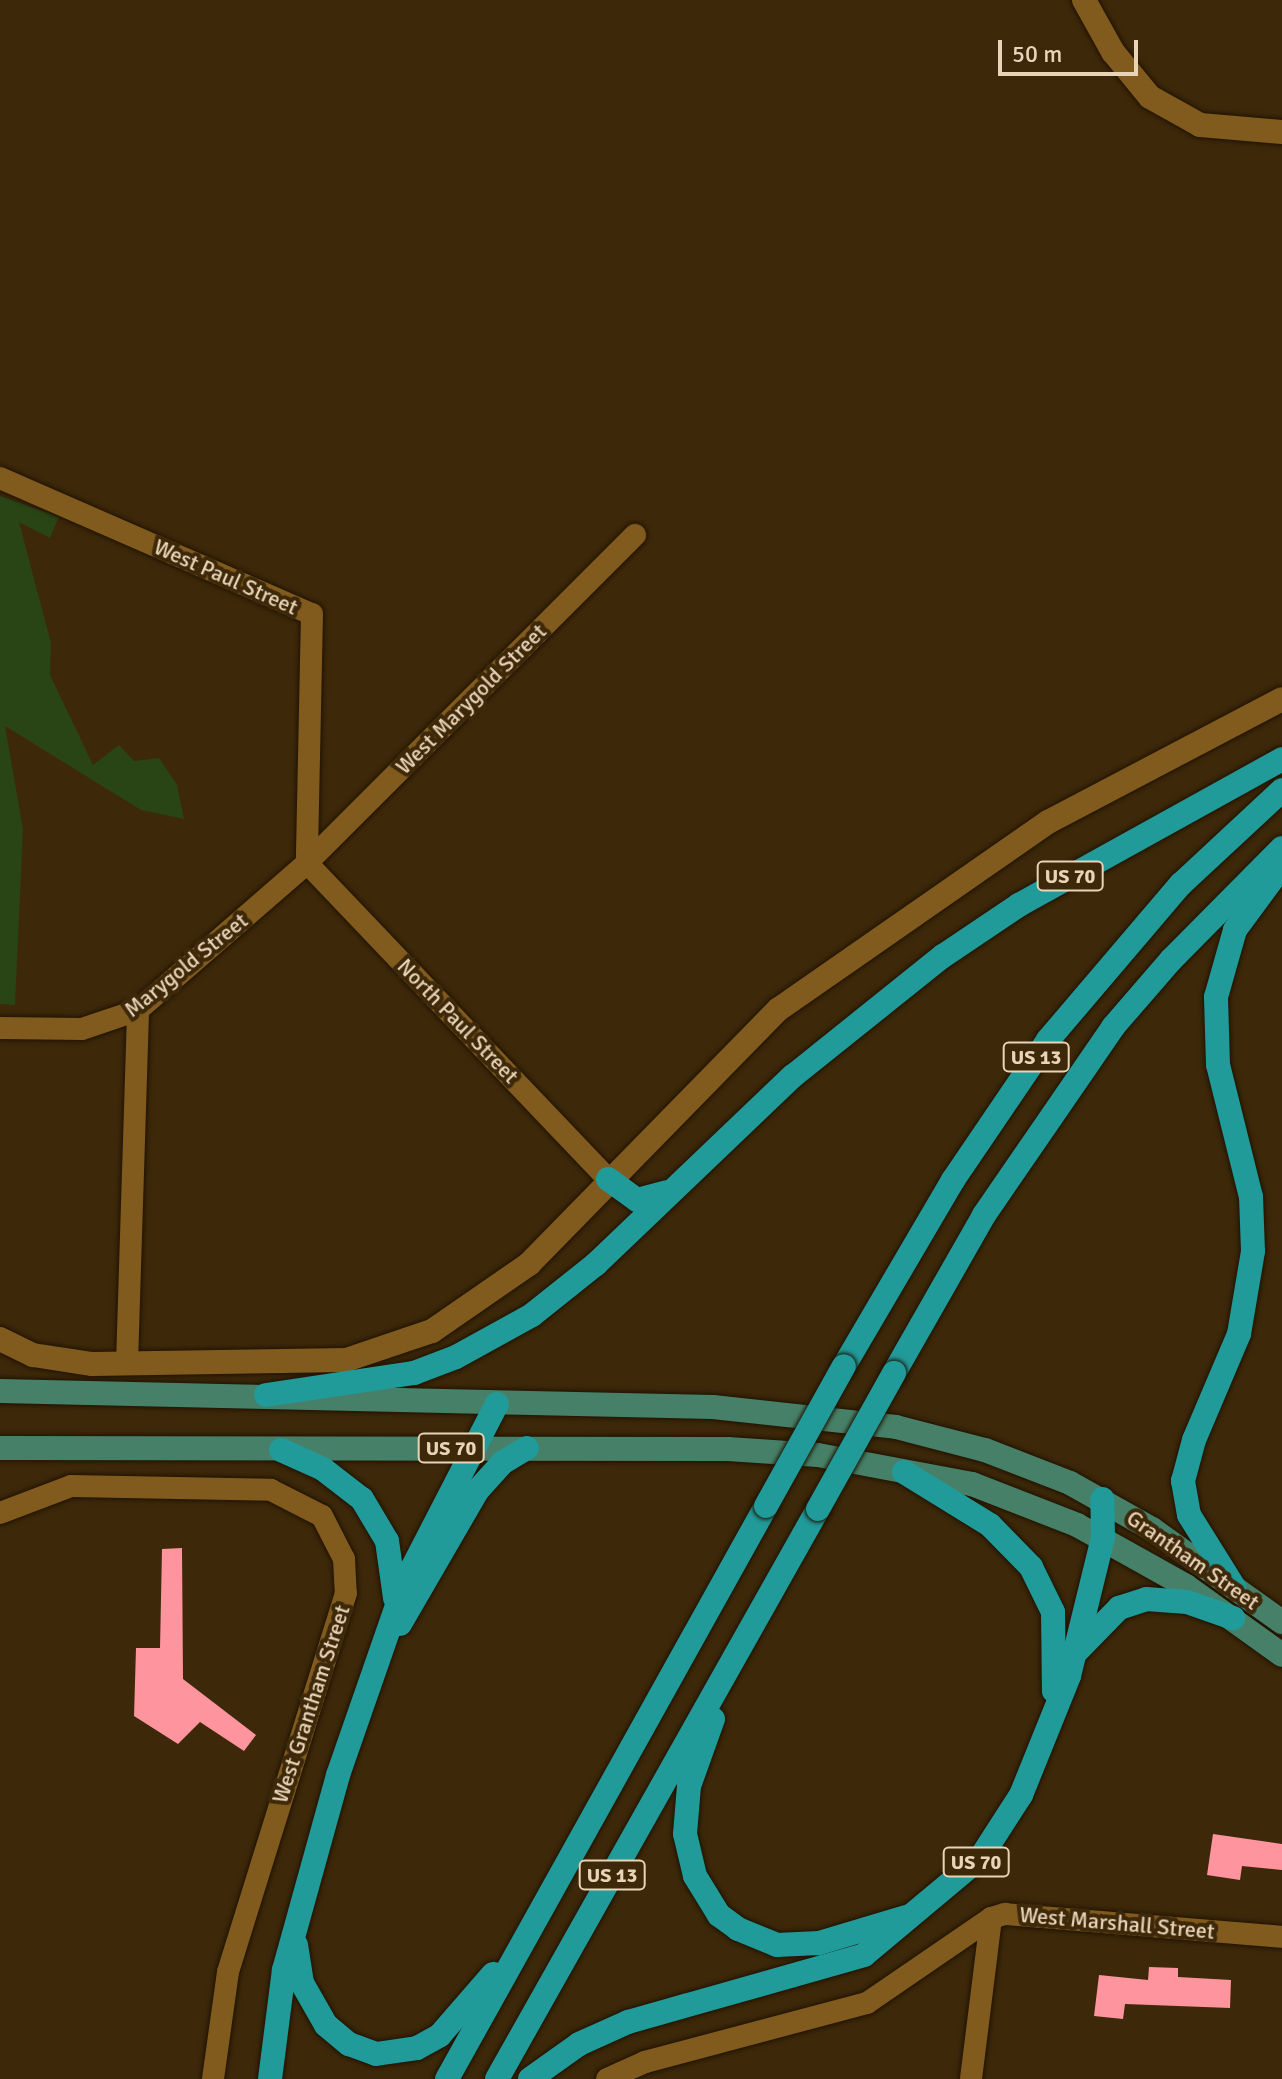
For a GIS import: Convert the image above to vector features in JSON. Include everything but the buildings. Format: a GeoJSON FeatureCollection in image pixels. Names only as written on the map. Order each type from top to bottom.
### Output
{"type":"FeatureCollection","features":[{"type":"Feature","properties":{"kind":"highway","name":"US 70"},"geometry":{"type":"LineString","coordinates":[[668,1191],[870,1011],[993,922],[1282,759]]}},
{"type":"Feature","properties":{"kind":"highway","name":"US 13"},"geometry":{"type":"LineString","coordinates":[[447,2079],[844,1366],[953,1180],[1048,1040],[1181,884],[1282,790]]}},
{"type":"Feature","properties":{"kind":"highway","name":"US 13"},"geometry":{"type":"LineString","coordinates":[[497,2079],[984,1215],[1113,1027],[1172,959],[1282,848]]}},
{"type":"Feature","properties":{"kind":"highway"},"geometry":{"type":"LineString","coordinates":[[1234,1587],[1189,1515],[1183,1481],[1194,1440],[1239,1334],[1253,1251],[1251,1197],[1218,1065],[1216,997],[1235,930],[1282,866]]}},
{"type":"Feature","properties":{"kind":"highway"},"geometry":{"type":"LineString","coordinates":[[608,1179],[637,1200],[668,1191]]}},
{"type":"Feature","properties":{"kind":"highway"},"geometry":{"type":"LineString","coordinates":[[266,1395],[414,1373],[497,1337],[566,1290],[668,1191]]}},
{"type":"Feature","properties":{"kind":"highway"},"geometry":{"type":"LineString","coordinates":[[270,2079],[284,1970],[295,1939],[321,1827],[389,1639],[406,1580],[497,1404]]}},
{"type":"Feature","properties":{"kind":"highway"},"geometry":{"type":"LineString","coordinates":[[389,1639],[415,1604],[477,1491],[502,1463],[527,1448]]}},
{"type":"Feature","properties":{"kind":"highway"},"geometry":{"type":"LineString","coordinates":[[281,1450],[345,1483],[375,1517],[393,1567],[389,1639]]}},
{"type":"Feature","properties":{"kind":"highway"},"geometry":{"type":"LineString","coordinates":[[904,1472],[990,1525],[1031,1567],[1053,1612],[1054,1703]]}},
{"type":"Feature","properties":{"kind":"highway"},"geometry":{"type":"LineString","coordinates":[[1054,1703],[1076,1651],[1103,1538],[1102,1499]]}},
{"type":"Feature","properties":{"kind":"highway"},"geometry":{"type":"LineString","coordinates":[[1076,1651],[1119,1608],[1146,1599],[1187,1602],[1233,1618]]}},
{"type":"Feature","properties":{"kind":"highway"},"geometry":{"type":"LineString","coordinates":[[727,1670],[686,1807],[688,1854],[706,1899],[738,1929],[777,1945],[843,1938],[916,1914]]}},
{"type":"Feature","properties":{"kind":"highway","name":"US 70"},"geometry":{"type":"LineString","coordinates":[[916,1914],[955,1883],[1003,1829],[1031,1770],[1054,1703]]}},
{"type":"Feature","properties":{"kind":"highway"},"geometry":{"type":"LineString","coordinates":[[530,2079],[579,2044],[628,2022],[864,1955],[916,1914]]}},
{"type":"Feature","properties":{"kind":"highway"},"geometry":{"type":"LineString","coordinates":[[295,1939],[302,1983],[326,2025],[363,2051],[389,2055],[440,2035],[521,1946]]}},
{"type":"Feature","properties":{"kind":"main road","name":"Grantham Street"},"geometry":{"type":"LineString","coordinates":[[0,1391],[713,1407],[851,1419],[985,1450],[1102,1499],[1282,1622]]}},
{"type":"Feature","properties":{"kind":"main road","name":"US 70"},"geometry":{"type":"LineString","coordinates":[[0,1448],[776,1451],[904,1472]]}},
{"type":"Feature","properties":{"kind":"main road","name":"Grantham Street"},"geometry":{"type":"LineString","coordinates":[[904,1472],[972,1484],[1103,1538],[1233,1618],[1282,1655]]}},
{"type":"Feature","properties":{"kind":"street"},"geometry":{"type":"LineString","coordinates":[[1084,0],[1113,52],[1150,97],[1200,125],[1282,132]]}},
{"type":"Feature","properties":{"kind":"street","name":"West Paul Street"},"geometry":{"type":"LineString","coordinates":[[0,478],[312,614],[307,863]]}},
{"type":"Feature","properties":{"kind":"street","name":"West Marygold Street"},"geometry":{"type":"LineString","coordinates":[[307,863],[635,535]]}},
{"type":"Feature","properties":{"kind":"street"},"geometry":{"type":"LineString","coordinates":[[0,1339],[33,1355],[127,1363],[346,1360],[432,1331],[529,1264],[608,1179],[779,1009],[1048,822],[1282,699]]}},
{"type":"Feature","properties":{"kind":"street","name":"Marygold Street"},"geometry":{"type":"LineString","coordinates":[[0,1028],[82,1029],[138,1010],[307,863]]}},
{"type":"Feature","properties":{"kind":"street","name":"North Paul Street"},"geometry":{"type":"LineString","coordinates":[[307,863],[608,1179]]}},
{"type":"Feature","properties":{"kind":"street"},"geometry":{"type":"LineString","coordinates":[[127,1363],[138,1010]]}},
{"type":"Feature","properties":{"kind":"street","name":"West Grantham Street"},"geometry":{"type":"LineString","coordinates":[[0,1513],[71,1486],[271,1490],[322,1516],[344,1559],[346,1593],[228,1972],[213,2079]]}},
{"type":"Feature","properties":{"kind":"street","name":"West Marshall Street"},"geometry":{"type":"LineString","coordinates":[[607,2079],[645,2062],[867,2003],[991,1918],[1005,1914],[1282,1937]]}},
{"type":"Feature","properties":{"kind":"street"},"geometry":{"type":"LineString","coordinates":[[971,2079],[991,1918]]}},
{"type":"Feature","properties":{"kind":"green space"},"geometry":{"type":"Polygon","coordinates":[[[0,496],[59,517],[50,538],[19,522],[51,643],[50,675],[93,765],[119,745],[134,761],[159,758],[177,785],[184,819],[141,810],[5,726],[23,829],[15,1005],[0,1004],[0,496]]]}}]}
